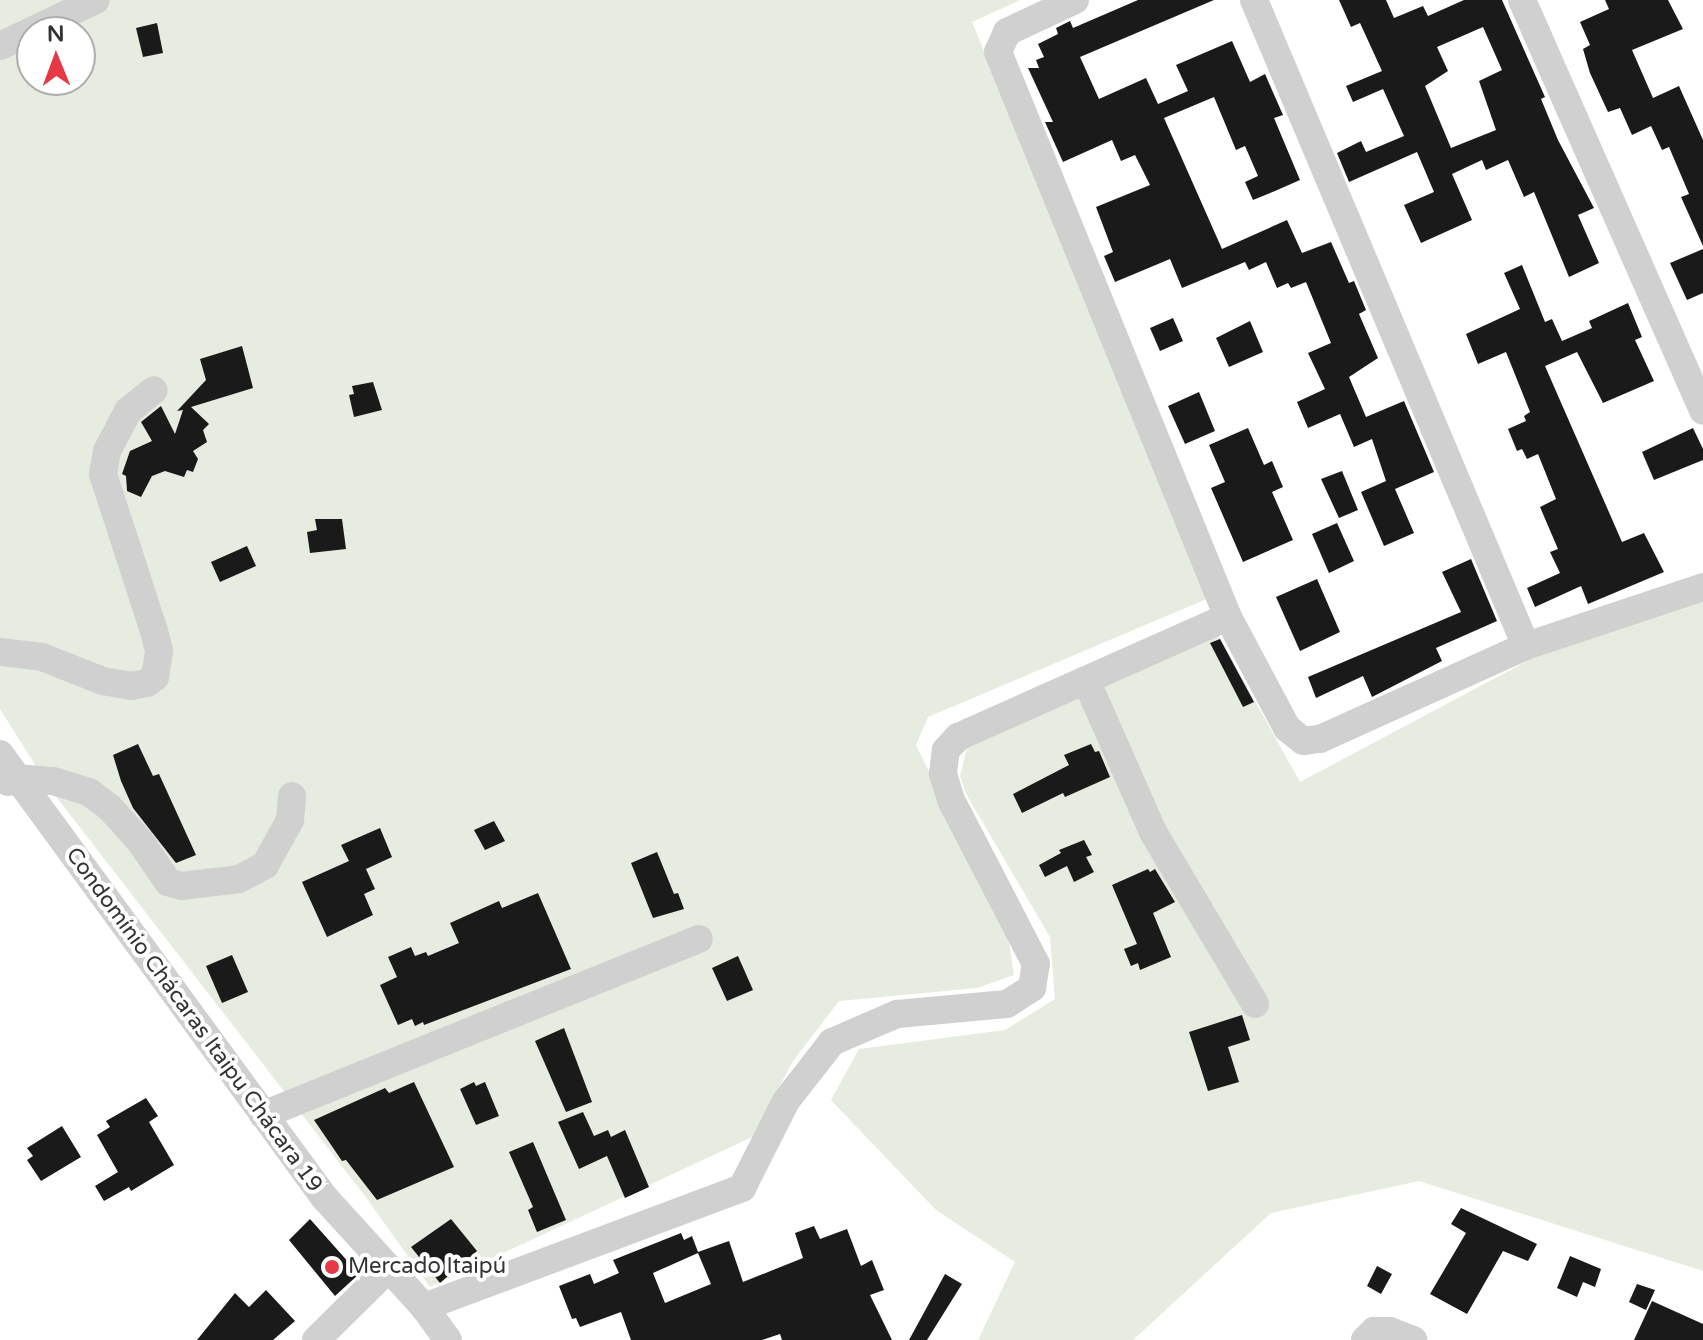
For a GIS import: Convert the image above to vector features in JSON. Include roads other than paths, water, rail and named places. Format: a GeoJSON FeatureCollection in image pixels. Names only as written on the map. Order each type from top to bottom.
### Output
{"type":"FeatureCollection","features":[{"type":"Feature","properties":{"kind":"street"},"geometry":{"type":"LineString","coordinates":[[0,46],[96,0]]}},
{"type":"Feature","properties":{"kind":"street"},"geometry":{"type":"LineString","coordinates":[[1075,0],[1007,32],[998,52],[1228,617],[1287,728],[1303,741],[1320,739],[1526,646],[1703,587]]}},
{"type":"Feature","properties":{"kind":"street"},"geometry":{"type":"LineString","coordinates":[[1254,0],[1526,646]]}},
{"type":"Feature","properties":{"kind":"street"},"geometry":{"type":"LineString","coordinates":[[1522,0],[1703,411]]}},
{"type":"Feature","properties":{"kind":"street"},"geometry":{"type":"LineString","coordinates":[[0,652],[42,657],[103,681],[131,686],[147,683],[155,677],[159,651],[103,474],[107,451],[128,411],[154,390]]}},
{"type":"Feature","properties":{"kind":"street"},"geometry":{"type":"LineString","coordinates":[[424,1307],[742,1188],[786,1101],[832,1042],[897,1014],[1007,1004],[1032,988],[1036,964],[951,800],[943,773],[946,750],[958,737],[1228,617]]}},
{"type":"Feature","properties":{"kind":"street"},"geometry":{"type":"LineString","coordinates":[[1086,680],[1153,832],[1255,1004]]}},
{"type":"Feature","properties":{"kind":"street","name":"Condomínio Chácaras Itaipu Chácara 19"},"geometry":{"type":"LineString","coordinates":[[0,754],[9,782],[324,1197],[424,1307],[448,1340]]}},
{"type":"Feature","properties":{"kind":"street"},"geometry":{"type":"LineString","coordinates":[[9,782],[73,785],[89,792],[109,807],[140,841],[168,882],[182,886],[239,879],[265,865],[290,820],[292,796]]}},
{"type":"Feature","properties":{"kind":"street"},"geometry":{"type":"LineString","coordinates":[[263,1115],[699,939]]}},
{"type":"Feature","properties":{"kind":"street"},"geometry":{"type":"LineString","coordinates":[[316,1340],[382,1264]]}},
{"type":"Feature","properties":{"kind":"street"},"geometry":{"type":"LineString","coordinates":[[1365,1340],[1374,1331],[1390,1331],[1413,1340]]}},
{"type":"Feature","properties":{"kind":"place","name":"Mercado Itaipú"},"geometry":{"type":"Point","coordinates":[332,1267]}}]}
